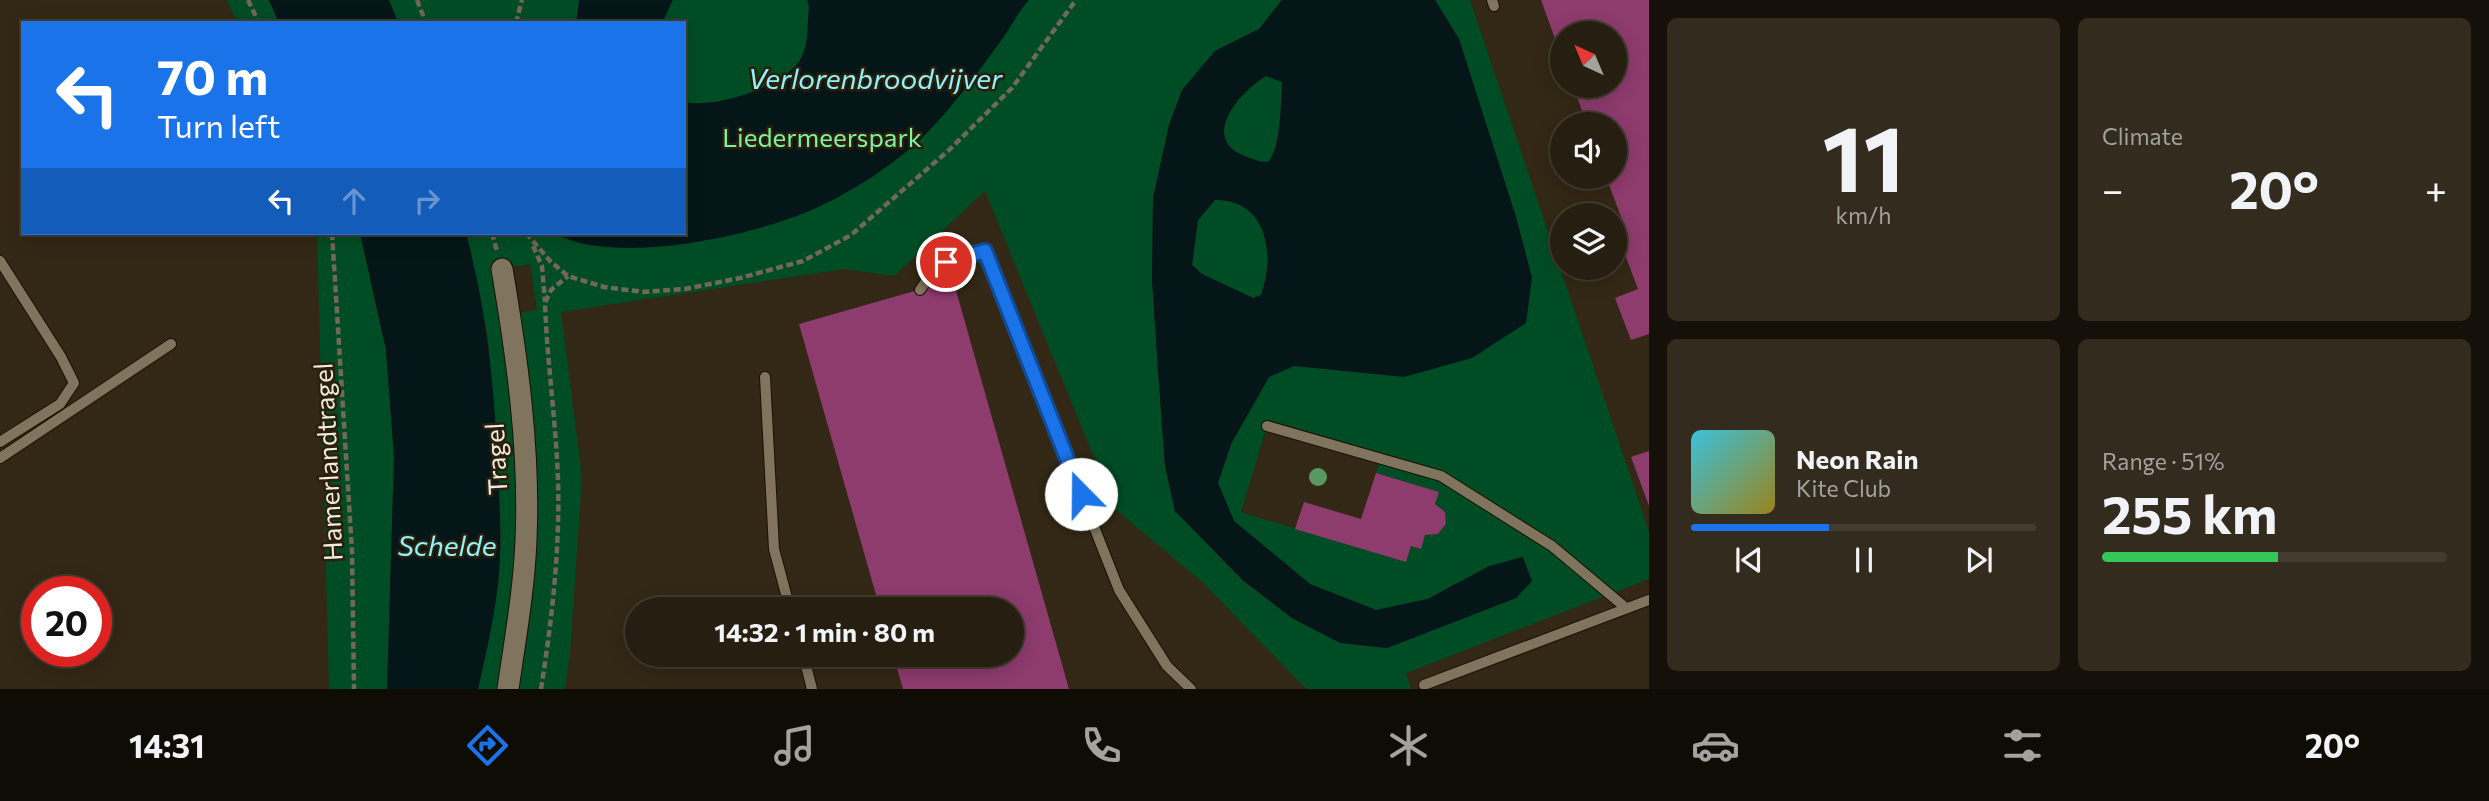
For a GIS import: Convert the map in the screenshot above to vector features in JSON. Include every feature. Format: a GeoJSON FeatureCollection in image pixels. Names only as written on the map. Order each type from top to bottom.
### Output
{"type":"FeatureCollection","features":[{"type":"Feature","properties":{"kind":"street","name":"Tragel"},"geometry":{"type":"LineString","coordinates":[[502,269],[519,391],[527,537],[524,586],[508,689]]}},
{"type":"Feature","properties":{"kind":"lane"},"geometry":{"type":"LineString","coordinates":[[920,290],[929,275],[946,262],[985,251],[1119,590],[1167,666],[1191,689]]}},
{"type":"Feature","properties":{"kind":"lane"},"geometry":{"type":"LineString","coordinates":[[0,261],[74,383],[60,404],[0,442]]}},
{"type":"Feature","properties":{"kind":"lane"},"geometry":{"type":"LineString","coordinates":[[0,458],[172,344]]}},
{"type":"Feature","properties":{"kind":"lane"},"geometry":{"type":"LineString","coordinates":[[765,377],[774,549],[787,597]]}},
{"type":"Feature","properties":{"kind":"lane"},"geometry":{"type":"LineString","coordinates":[[1267,426],[1441,476],[1552,546],[1626,608]]}},
{"type":"Feature","properties":{"kind":"lane"},"geometry":{"type":"LineString","coordinates":[[1424,685],[1649,600]]}},
{"type":"Feature","properties":{"kind":"lane"},"geometry":{"type":"LineString","coordinates":[[806,667],[812,689]]}},
{"type":"Feature","properties":{"kind":"path"},"geometry":{"type":"LineString","coordinates":[[248,0],[258,21]]}},
{"type":"Feature","properties":{"kind":"path"},"geometry":{"type":"LineString","coordinates":[[417,0],[425,21]]}},
{"type":"Feature","properties":{"kind":"path"},"geometry":{"type":"LineString","coordinates":[[517,21],[522,0]]}},
{"type":"Feature","properties":{"kind":"path"},"geometry":{"type":"LineString","coordinates":[[531,241],[568,276],[604,286],[644,292],[685,289],[803,261],[839,242],[891,202],[1012,88],[1076,0]]}},
{"type":"Feature","properties":{"kind":"path","name":"Hamerlandtragel"},"geometry":{"type":"LineString","coordinates":[[332,235],[352,551],[354,689]]}},
{"type":"Feature","properties":{"kind":"path"},"geometry":{"type":"LineString","coordinates":[[527,235],[542,266],[556,447],[558,537],[553,611],[541,689]]}},
{"type":"Feature","properties":{"kind":"path"},"geometry":{"type":"LineString","coordinates":[[545,303],[557,283],[568,276]]}},
{"type":"Feature","properties":{"kind":"green space"},"geometry":{"type":"Polygon","coordinates":[[[227,0],[269,0],[278,21],[236,21],[227,0]]]}},
{"type":"Feature","properties":{"kind":"green space","name":"Liedermeerspark"},"geometry":{"type":"Polygon","coordinates":[[[389,0],[1282,0],[1259,29],[1215,51],[1182,90],[1169,125],[1153,198],[1152,279],[1165,466],[1175,511],[1243,581],[1292,618],[1340,643],[1387,648],[1516,598],[1456,583],[1428,599],[1376,610],[1310,584],[1234,521],[1218,483],[1231,444],[1269,377],[1294,366],[1346,370],[1532,278],[1516,217],[1459,39],[1435,0],[1470,0],[1550,238],[1550,280],[1564,280],[1649,532],[1649,579],[1406,673],[1411,689],[1306,689],[1202,582],[1115,509],[985,191],[894,276],[845,269],[561,312],[582,477],[570,653],[565,689],[478,689],[498,584],[501,537],[488,337],[466,235],[686,235],[686,21],[397,21],[389,0]],[[530,264],[495,270],[502,315],[537,310],[530,264]],[[1267,426],[1241,512],[1406,562],[1411,546],[1421,549],[1425,535],[1433,535],[1443,529],[1445,513],[1435,504],[1438,492],[1376,473],[1380,459],[1267,426]]]}},
{"type":"Feature","properties":{"kind":"green space"},"geometry":{"type":"Polygon","coordinates":[[[1266,76],[1282,82],[1278,136],[1268,162],[1242,155],[1230,147],[1225,136],[1229,113],[1246,91],[1266,76]]]}},
{"type":"Feature","properties":{"kind":"green space"},"geometry":{"type":"Polygon","coordinates":[[[1214,200],[1232,202],[1246,209],[1263,232],[1267,263],[1261,295],[1253,298],[1202,274],[1192,265],[1198,220],[1214,200]]]}},
{"type":"Feature","properties":{"kind":"green space"},"geometry":{"type":"Polygon","coordinates":[[[317,235],[360,235],[386,350],[394,457],[387,689],[329,689],[317,235]]]}},
{"type":"Feature","properties":{"kind":"water"},"geometry":{"type":"Polygon","coordinates":[[[269,0],[389,0],[397,21],[278,21],[269,0]]]}},
{"type":"Feature","properties":{"kind":"water"},"geometry":{"type":"Polygon","coordinates":[[[579,0],[673,0],[663,21],[576,21],[579,0]]]}},
{"type":"Feature","properties":{"kind":"water","name":"Verlorenbroodvijver"},"geometry":{"type":"Polygon","coordinates":[[[807,0],[1029,0],[966,88],[922,138],[885,168],[830,202],[758,229],[685,244],[612,247],[580,243],[559,235],[686,235],[686,102],[713,102],[731,98],[767,86],[782,77],[802,56],[806,45],[809,7],[807,0]]]}},
{"type":"Feature","properties":{"kind":"water"},"geometry":{"type":"Polygon","coordinates":[[[1282,0],[1435,0],[1459,39],[1516,217],[1532,278],[1526,323],[1472,358],[1404,377],[1294,366],[1269,377],[1231,444],[1218,483],[1234,521],[1310,584],[1376,610],[1428,599],[1489,566],[1523,557],[1532,581],[1516,598],[1387,648],[1340,643],[1292,618],[1243,580],[1175,511],[1165,466],[1152,279],[1153,198],[1169,125],[1182,90],[1215,51],[1259,29],[1282,0]],[[1266,76],[1237,102],[1225,125],[1225,137],[1230,147],[1242,155],[1268,162],[1278,136],[1282,82],[1266,76]],[[1215,200],[1198,220],[1192,265],[1202,274],[1253,298],[1261,295],[1267,263],[1263,232],[1246,209],[1233,202],[1215,200]]]}},
{"type":"Feature","properties":{"kind":"water","name":"Schelde"},"geometry":{"type":"Polygon","coordinates":[[[360,235],[466,235],[489,351],[500,513],[498,584],[478,689],[387,689],[394,457],[386,350],[360,235]]]}},
{"type":"Feature","properties":{"kind":"building"},"geometry":{"type":"Polygon","coordinates":[[[1541,0],[1649,0],[1649,334],[1631,340],[1615,298],[1638,289],[1627,260],[1627,203],[1616,203],[1611,189],[1627,189],[1627,112],[1583,112],[1577,98],[1628,98],[1628,21],[1550,21],[1550,25],[1541,0]]]}},
{"type":"Feature","properties":{"kind":"building"},"geometry":{"type":"Polygon","coordinates":[[[953,280],[1069,689],[903,689],[897,667],[1024,667],[1024,597],[877,597],[799,324],[953,280]]]}},
{"type":"Feature","properties":{"kind":"building"},"geometry":{"type":"Polygon","coordinates":[[[1649,451],[1649,506],[1631,457],[1649,451]]]}},
{"type":"Feature","properties":{"kind":"building"},"geometry":{"type":"Polygon","coordinates":[[[1376,473],[1439,492],[1435,504],[1445,512],[1446,524],[1438,534],[1425,535],[1421,549],[1411,546],[1406,562],[1295,529],[1304,502],[1361,519],[1376,473]]]}},
{"type":"Feature","properties":{"kind":"route"},"geometry":{"type":"LineString","coordinates":[[946,262],[985,251],[1081,494]]}}]}
